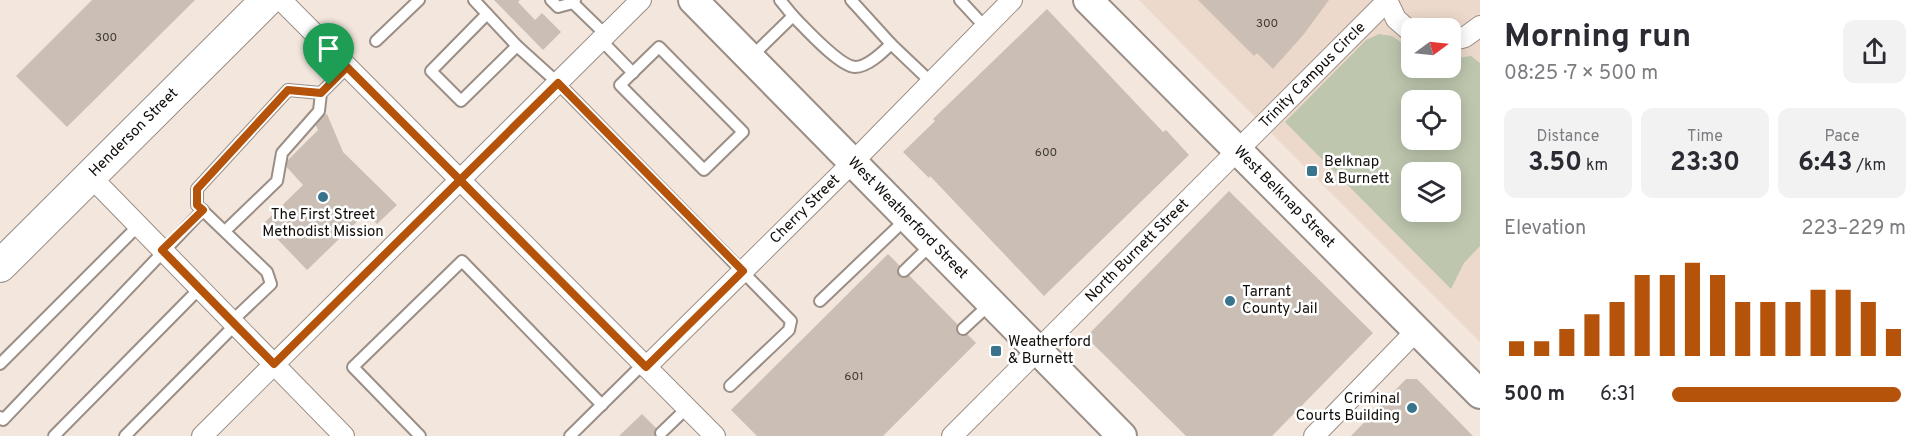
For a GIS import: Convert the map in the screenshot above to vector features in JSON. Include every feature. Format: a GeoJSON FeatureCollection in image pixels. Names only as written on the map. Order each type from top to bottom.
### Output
{"type":"FeatureCollection","features":[{"type":"Feature","properties":{"kind":"main road","name":"Henderson Street"},"geometry":{"type":"LineString","coordinates":[[0,266],[267,0]]}},
{"type":"Feature","properties":{"kind":"main road","name":"West Weatherford Street"},"geometry":{"type":"LineString","coordinates":[[693,0],[1122,436]]}},
{"type":"Feature","properties":{"kind":"main road","name":"West Belknap Street"},"geometry":{"type":"LineString","coordinates":[[1088,0],[1480,394]]}},
{"type":"Feature","properties":{"kind":"street"},"geometry":{"type":"LineString","coordinates":[[281,0],[715,436]]}},
{"type":"Feature","properties":{"kind":"street"},"geometry":{"type":"LineString","coordinates":[[202,436],[641,0]]}},
{"type":"Feature","properties":{"kind":"street","name":"Cherry Street"},"geometry":{"type":"LineString","coordinates":[[645,366],[852,163],[1012,0]]}},
{"type":"Feature","properties":{"kind":"street","name":"Trinity Campus Circle"},"geometry":{"type":"LineString","coordinates":[[1237,151],[1387,1],[1396,19],[1401,23]]}},
{"type":"Feature","properties":{"kind":"street"},"geometry":{"type":"LineString","coordinates":[[1461,38],[1480,26]]}},
{"type":"Feature","properties":{"kind":"street","name":"North Burnett Street"},"geometry":{"type":"LineString","coordinates":[[952,436],[1237,151]]}},
{"type":"Feature","properties":{"kind":"street"},"geometry":{"type":"LineString","coordinates":[[91,177],[344,436]]}},
{"type":"Feature","properties":{"kind":"street"},"geometry":{"type":"LineString","coordinates":[[1314,436],[1416,331]]}},
{"type":"Feature","properties":{"kind":"lane"},"geometry":{"type":"LineString","coordinates":[[376,41],[419,0]]}},
{"type":"Feature","properties":{"kind":"lane"},"geometry":{"type":"LineString","coordinates":[[474,0],[791,321],[789,330],[730,386]]}},
{"type":"Feature","properties":{"kind":"lane"},"geometry":{"type":"LineString","coordinates":[[551,0],[558,7],[574,1],[633,73]]}},
{"type":"Feature","properties":{"kind":"lane"},"geometry":{"type":"LineString","coordinates":[[780,0],[793,16],[840,61],[855,67],[868,63],[891,44]]}},
{"type":"Feature","properties":{"kind":"lane"},"geometry":{"type":"LineString","coordinates":[[851,0],[891,44],[931,82]]}},
{"type":"Feature","properties":{"kind":"lane"},"geometry":{"type":"LineString","coordinates":[[960,0],[985,27]]}},
{"type":"Feature","properties":{"kind":"lane"},"geometry":{"type":"LineString","coordinates":[[487,14],[431,70],[461,101],[517,46]]}},
{"type":"Feature","properties":{"kind":"lane"},"geometry":{"type":"LineString","coordinates":[[750,58],[793,16]]}},
{"type":"Feature","properties":{"kind":"lane"},"geometry":{"type":"LineString","coordinates":[[659,47],[743,132],[704,170],[620,85],[633,73],[659,47]]}},
{"type":"Feature","properties":{"kind":"lane"},"geometry":{"type":"LineString","coordinates":[[225,231],[277,181],[282,153],[319,111],[321,93],[347,67]]}},
{"type":"Feature","properties":{"kind":"lane"},"geometry":{"type":"LineString","coordinates":[[125,436],[271,284],[267,272],[197,205],[197,189],[288,90],[321,93]]}},
{"type":"Feature","properties":{"kind":"lane"},"geometry":{"type":"LineString","coordinates":[[1,420],[162,250],[203,210]]}},
{"type":"Feature","properties":{"kind":"lane"},"geometry":{"type":"LineString","coordinates":[[820,301],[907,218]]}},
{"type":"Feature","properties":{"kind":"lane"},"geometry":{"type":"LineString","coordinates":[[0,364],[138,226]]}},
{"type":"Feature","properties":{"kind":"lane"},"geometry":{"type":"LineString","coordinates":[[904,271],[932,243]]}},
{"type":"Feature","properties":{"kind":"lane"},"geometry":{"type":"LineString","coordinates":[[420,436],[353,367],[462,261],[602,405]]}},
{"type":"Feature","properties":{"kind":"lane"},"geometry":{"type":"LineString","coordinates":[[54,436],[200,288]]}},
{"type":"Feature","properties":{"kind":"lane"},"geometry":{"type":"LineString","coordinates":[[963,330],[991,303]]}},
{"type":"Feature","properties":{"kind":"lane"},"geometry":{"type":"LineString","coordinates":[[570,436],[645,366]]}},
{"type":"Feature","properties":{"kind":"lane"},"geometry":{"type":"LineString","coordinates":[[661,433],[687,408]]}},
{"type":"Feature","properties":{"kind":"shaded area"},"geometry":{"type":"Polygon","coordinates":[[[1139,0],[1480,0],[1480,342],[1180,42],[1139,0]]]}},
{"type":"Feature","properties":{"kind":"green space"},"geometry":{"type":"Polygon","coordinates":[[[1379,34],[1392,36],[1401,42],[1401,78],[1461,78],[1461,58],[1471,56],[1480,63],[1480,246],[1464,263],[1451,289],[1285,122],[1366,40],[1379,34]]]}},
{"type":"Feature","properties":{"kind":"building"},"geometry":{"type":"Polygon","coordinates":[[[92,0],[195,0],[67,127],[16,76],[92,0]]]}},
{"type":"Feature","properties":{"kind":"building"},"geometry":{"type":"Polygon","coordinates":[[[494,0],[520,0],[518,2],[535,20],[542,13],[561,32],[543,50],[494,0]]]}},
{"type":"Feature","properties":{"kind":"building"},"geometry":{"type":"Polygon","coordinates":[[[1198,0],[1329,0],[1304,34],[1273,69],[1257,53],[1254,56],[1198,0]]]}},
{"type":"Feature","properties":{"kind":"building"},"geometry":{"type":"Polygon","coordinates":[[[1047,9],[1163,132],[1166,130],[1189,155],[1044,296],[930,176],[929,178],[903,152],[935,121],[933,119],[1047,9]]]}},
{"type":"Feature","properties":{"kind":"building"},"geometry":{"type":"Polygon","coordinates":[[[327,114],[343,152],[397,205],[377,224],[366,213],[307,270],[263,224],[303,185],[284,164],[318,130],[313,119],[327,114]]]}},
{"type":"Feature","properties":{"kind":"building","name":"Tarrant County Jail"},"geometry":{"type":"Polygon","coordinates":[[[1229,191],[1373,333],[1272,436],[1186,436],[1086,337],[1229,191]]]}},
{"type":"Feature","properties":{"kind":"building"},"geometry":{"type":"Polygon","coordinates":[[[888,254],[976,343],[883,436],[757,436],[731,410],[888,254]]]}},
{"type":"Feature","properties":{"kind":"building","name":"Criminal Courts Building"},"geometry":{"type":"Polygon","coordinates":[[[1406,379],[1417,379],[1473,436],[1351,436],[1406,379]]]}},
{"type":"Feature","properties":{"kind":"building"},"geometry":{"type":"Polygon","coordinates":[[[642,414],[664,436],[619,436],[642,414]]]}},
{"type":"Feature","properties":{"kind":"place","name":"Belknap & Burnett"},"geometry":{"type":"Point","coordinates":[1312,171]}},
{"type":"Feature","properties":{"kind":"place","name":"The First Street Methodist Mission"},"geometry":{"type":"Point","coordinates":[323,197]}},
{"type":"Feature","properties":{"kind":"place","name":"Tarrant County Jail"},"geometry":{"type":"Point","coordinates":[1230,301]}},
{"type":"Feature","properties":{"kind":"place","name":"Weatherford & Burnett"},"geometry":{"type":"Point","coordinates":[996,351]}},
{"type":"Feature","properties":{"kind":"place","name":"Criminal Courts Building"},"geometry":{"type":"Point","coordinates":[1412,408]}},
{"type":"Feature","properties":{"kind":"route"},"geometry":{"type":"LineString","coordinates":[[329,85],[321,93],[288,90],[197,189],[197,205],[203,210],[162,250],[274,364],[460,180],[646,367],[743,271],[558,83],[460,180],[347,67],[329,85]]}}]}
